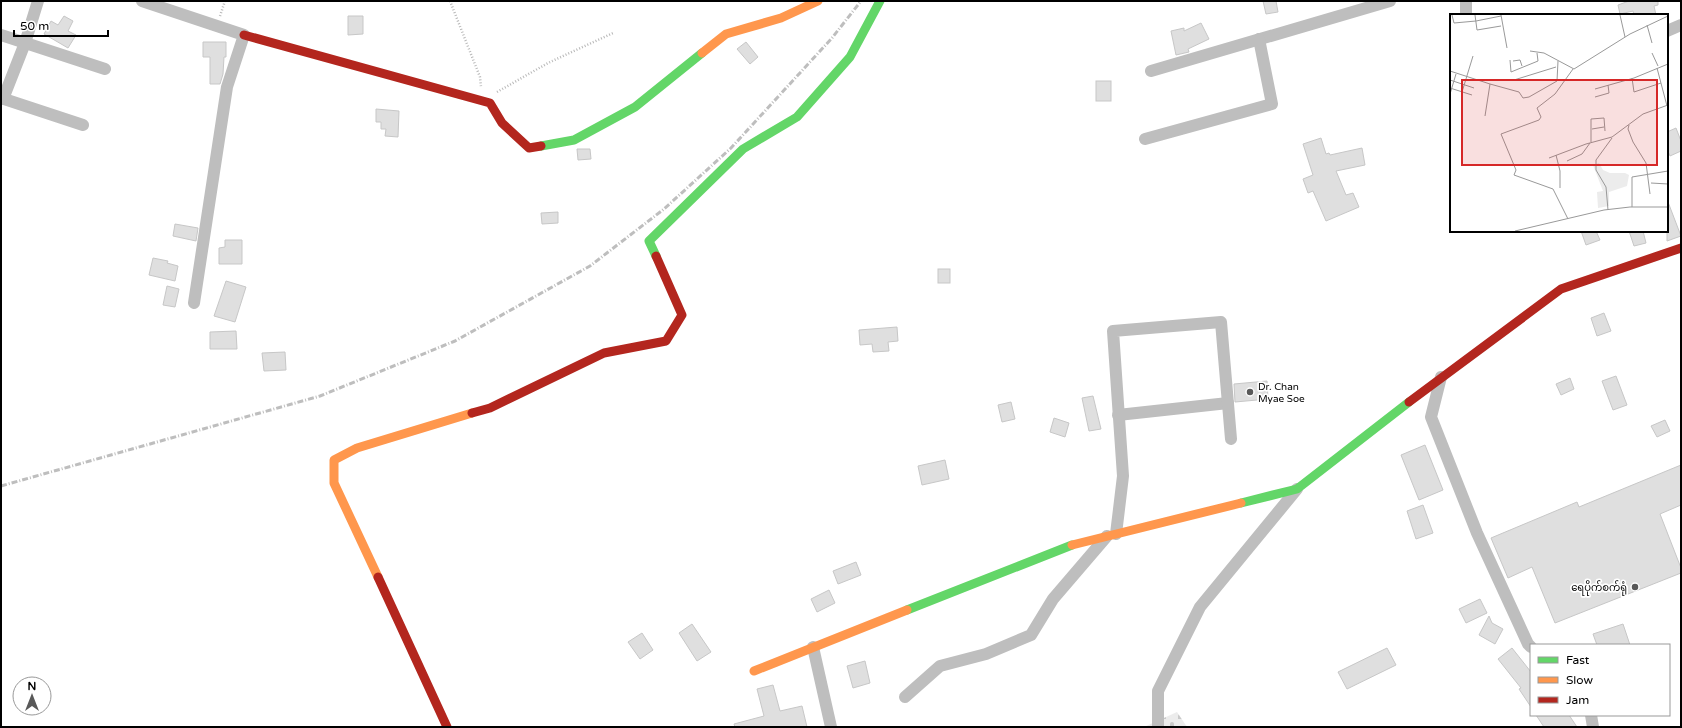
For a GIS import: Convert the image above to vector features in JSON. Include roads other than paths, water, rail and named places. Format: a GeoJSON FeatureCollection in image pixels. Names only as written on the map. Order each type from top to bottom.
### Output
{"type":"FeatureCollection","features":[{"type":"Feature","properties":{"kind":"street"},"geometry":{"type":"LineString","coordinates":[[38,1],[25,43],[2,98],[83,125]]}},
{"type":"Feature","properties":{"kind":"street"},"geometry":{"type":"LineString","coordinates":[[142,1],[244,35],[490,103],[502,123],[529,148],[574,140],[635,107],[726,34],[781,18],[818,1]]}},
{"type":"Feature","properties":{"kind":"street"},"geometry":{"type":"LineString","coordinates":[[447,727],[334,484],[334,460],[357,448],[490,408],[604,353],[666,341],[682,315],[649,241],[743,149],[798,117],[850,57],[880,1]]}},
{"type":"Feature","properties":{"kind":"street"},"geometry":{"type":"LineString","coordinates":[[1151,71],[1390,1]]}},
{"type":"Feature","properties":{"kind":"street"},"geometry":{"type":"LineString","coordinates":[[1466,1],[1466,14]]}},
{"type":"Feature","properties":{"kind":"street"},"geometry":{"type":"LineString","coordinates":[[1668,31],[1681,25]]}},
{"type":"Feature","properties":{"kind":"street"},"geometry":{"type":"LineString","coordinates":[[1,35],[104,69]]}},
{"type":"Feature","properties":{"kind":"street"},"geometry":{"type":"LineString","coordinates":[[194,303],[227,87],[244,35]]}},
{"type":"Feature","properties":{"kind":"street"},"geometry":{"type":"LineString","coordinates":[[1145,139],[1272,104],[1259,39]]}},
{"type":"Feature","properties":{"kind":"street"},"geometry":{"type":"LineString","coordinates":[[1158,727],[1158,691],[1200,607],[1297,489],[1441,377],[1561,288],[1681,248]]}},
{"type":"Feature","properties":{"kind":"street"},"geometry":{"type":"LineString","coordinates":[[905,697],[940,666],[986,654],[1031,635],[1053,599],[1111,535],[1123,476],[1113,331],[1221,322],[1231,439]]}},
{"type":"Feature","properties":{"kind":"street"},"geometry":{"type":"LineString","coordinates":[[1441,377],[1431,417],[1477,533],[1530,646]]}},
{"type":"Feature","properties":{"kind":"street"},"geometry":{"type":"LineString","coordinates":[[1118,415],[1228,403]]}},
{"type":"Feature","properties":{"kind":"street"},"geometry":{"type":"LineString","coordinates":[[754,671],[1067,546],[1297,489]]}},
{"type":"Feature","properties":{"kind":"street"},"geometry":{"type":"LineString","coordinates":[[813,647],[831,727]]}},
{"type":"Feature","properties":{"kind":"street"},"geometry":{"type":"LineString","coordinates":[[1591,716],[1593,727]]}},
{"type":"Feature","properties":{"kind":"railway"},"geometry":{"type":"LineString","coordinates":[[1,486],[320,396],[455,341],[590,266],[664,209],[731,148],[832,38],[861,1]]}},
{"type":"Feature","properties":{"kind":"place","name":"Dr. Chan Myae Soe"},"geometry":{"type":"Point","coordinates":[1250,392]}},
{"type":"Feature","properties":{"kind":"place","name":"ရေပိုက်စက်ရုံ"},"geometry":{"type":"Point","coordinates":[1635,587]}}]}
